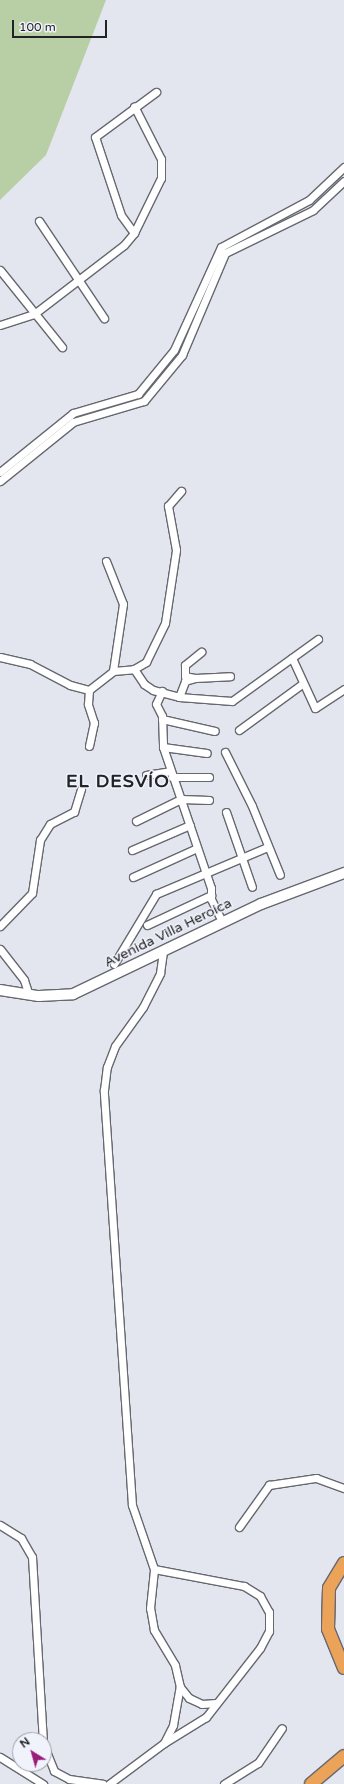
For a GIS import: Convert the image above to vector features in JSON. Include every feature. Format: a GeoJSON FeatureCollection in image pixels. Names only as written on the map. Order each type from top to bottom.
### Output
{"type":"FeatureCollection","features":[{"type":"Feature","properties":{"kind":"highway"},"geometry":{"type":"LineString","coordinates":[[344,1563],[329,1588],[328,1629],[344,1668]]}},
{"type":"Feature","properties":{"kind":"highway"},"geometry":{"type":"LineString","coordinates":[[311,1784],[344,1756]]}},
{"type":"Feature","properties":{"kind":"main road","name":"Avenida Villa Heroica"},"geometry":{"type":"LineString","coordinates":[[0,990],[28,992],[39,996],[73,994],[163,952],[222,922],[344,873]]}},
{"type":"Feature","properties":{"kind":"street"},"geometry":{"type":"LineString","coordinates":[[134,233],[120,215],[95,137],[134,106],[156,92]]}},
{"type":"Feature","properties":{"kind":"street"},"geometry":{"type":"LineString","coordinates":[[0,325],[34,314],[134,233],[161,178],[161,159],[134,106]]}},
{"type":"Feature","properties":{"kind":"street"},"geometry":{"type":"LineString","coordinates":[[0,472],[73,413],[138,394],[174,350],[221,247],[309,200],[344,167]]}},
{"type":"Feature","properties":{"kind":"street"},"geometry":{"type":"LineString","coordinates":[[0,481],[73,422],[144,401],[182,355],[225,253],[313,210],[344,181]]}},
{"type":"Feature","properties":{"kind":"street"},"geometry":{"type":"LineString","coordinates":[[39,221],[77,280],[104,318]]}},
{"type":"Feature","properties":{"kind":"street"},"geometry":{"type":"LineString","coordinates":[[0,270],[62,347]]}},
{"type":"Feature","properties":{"kind":"street"},"geometry":{"type":"LineString","coordinates":[[89,746],[94,723],[88,704],[89,690],[113,671],[134,669],[153,652],[165,623],[176,550],[168,506],[181,491]]}},
{"type":"Feature","properties":{"kind":"street"},"geometry":{"type":"LineString","coordinates":[[106,561],[123,604],[113,671]]}},
{"type":"Feature","properties":{"kind":"street"},"geometry":{"type":"LineString","coordinates":[[134,669],[144,684],[162,691],[180,696],[232,701],[318,639]]}},
{"type":"Feature","properties":{"kind":"street"},"geometry":{"type":"LineString","coordinates":[[201,652],[187,662],[184,669],[185,676],[194,678],[230,676]]}},
{"type":"Feature","properties":{"kind":"street"},"geometry":{"type":"LineString","coordinates":[[0,657],[30,664],[70,685],[89,690]]}},
{"type":"Feature","properties":{"kind":"street"},"geometry":{"type":"LineString","coordinates":[[292,658],[302,684],[315,708],[344,689]]}},
{"type":"Feature","properties":{"kind":"street"},"geometry":{"type":"LineString","coordinates":[[180,696],[186,681],[194,678]]}},
{"type":"Feature","properties":{"kind":"street"},"geometry":{"type":"LineString","coordinates":[[239,730],[302,684]]}},
{"type":"Feature","properties":{"kind":"street"},"geometry":{"type":"LineString","coordinates":[[162,691],[156,704],[162,719],[163,747],[171,774],[190,825],[211,895],[222,922]]}},
{"type":"Feature","properties":{"kind":"street"},"geometry":{"type":"LineString","coordinates":[[162,719],[215,731]]}},
{"type":"Feature","properties":{"kind":"street"},"geometry":{"type":"LineString","coordinates":[[163,747],[207,753]]}},
{"type":"Feature","properties":{"kind":"street"},"geometry":{"type":"LineString","coordinates":[[225,752],[252,806],[267,847],[280,875]]}},
{"type":"Feature","properties":{"kind":"street"},"geometry":{"type":"LineString","coordinates":[[146,775],[171,774],[209,777]]}},
{"type":"Feature","properties":{"kind":"street"},"geometry":{"type":"LineString","coordinates":[[0,926],[32,893],[40,840],[50,824],[74,812],[81,789]]}},
{"type":"Feature","properties":{"kind":"street"},"geometry":{"type":"LineString","coordinates":[[136,821],[181,799],[209,800]]}},
{"type":"Feature","properties":{"kind":"street"},"geometry":{"type":"LineString","coordinates":[[226,812],[252,887]]}},
{"type":"Feature","properties":{"kind":"street"},"geometry":{"type":"LineString","coordinates":[[132,850],[190,825]]}},
{"type":"Feature","properties":{"kind":"street"},"geometry":{"type":"LineString","coordinates":[[114,964],[156,894],[267,847]]}},
{"type":"Feature","properties":{"kind":"street"},"geometry":{"type":"LineString","coordinates":[[133,877],[197,848]]}},
{"type":"Feature","properties":{"kind":"street"},"geometry":{"type":"LineString","coordinates":[[147,925],[211,895]]}},
{"type":"Feature","properties":{"kind":"street"},"geometry":{"type":"LineString","coordinates":[[0,949],[24,980],[28,992]]}},
{"type":"Feature","properties":{"kind":"street"},"geometry":{"type":"LineString","coordinates":[[163,952],[160,973],[144,1007],[115,1046],[107,1067],[104,1090],[132,1505],[154,1568],[150,1608],[154,1630],[175,1666],[180,1687],[174,1724],[164,1743]]}},
{"type":"Feature","properties":{"kind":"street"},"geometry":{"type":"LineString","coordinates":[[239,1527],[269,1485],[316,1478],[344,1488]]}},
{"type":"Feature","properties":{"kind":"street"},"geometry":{"type":"LineString","coordinates":[[0,1525],[21,1538],[32,1557],[43,1732]]}},
{"type":"Feature","properties":{"kind":"street"},"geometry":{"type":"LineString","coordinates":[[109,1784],[164,1743],[206,1716],[260,1648],[269,1631],[269,1612],[260,1596],[244,1586],[154,1568]]}},
{"type":"Feature","properties":{"kind":"street"},"geometry":{"type":"LineString","coordinates":[[180,1687],[189,1698],[202,1704],[216,1703]]}},
{"type":"Feature","properties":{"kind":"street"},"geometry":{"type":"LineString","coordinates":[[224,1784],[258,1763],[282,1728]]}},
{"type":"Feature","properties":{"kind":"street"},"geometry":{"type":"LineString","coordinates":[[0,1757],[43,1784]]}},
{"type":"Feature","properties":{"kind":"street"},"geometry":{"type":"LineString","coordinates":[[52,1766],[54,1771],[69,1779],[103,1784]]}},
{"type":"Feature","properties":{"kind":"green space"},"geometry":{"type":"Polygon","coordinates":[[[0,0],[106,0],[46,155],[0,200],[0,0]]]}},
{"type":"Feature","properties":{"kind":"district","name":"EL DESVÍO"},"geometry":{"type":"Point","coordinates":[118,781]}}]}
